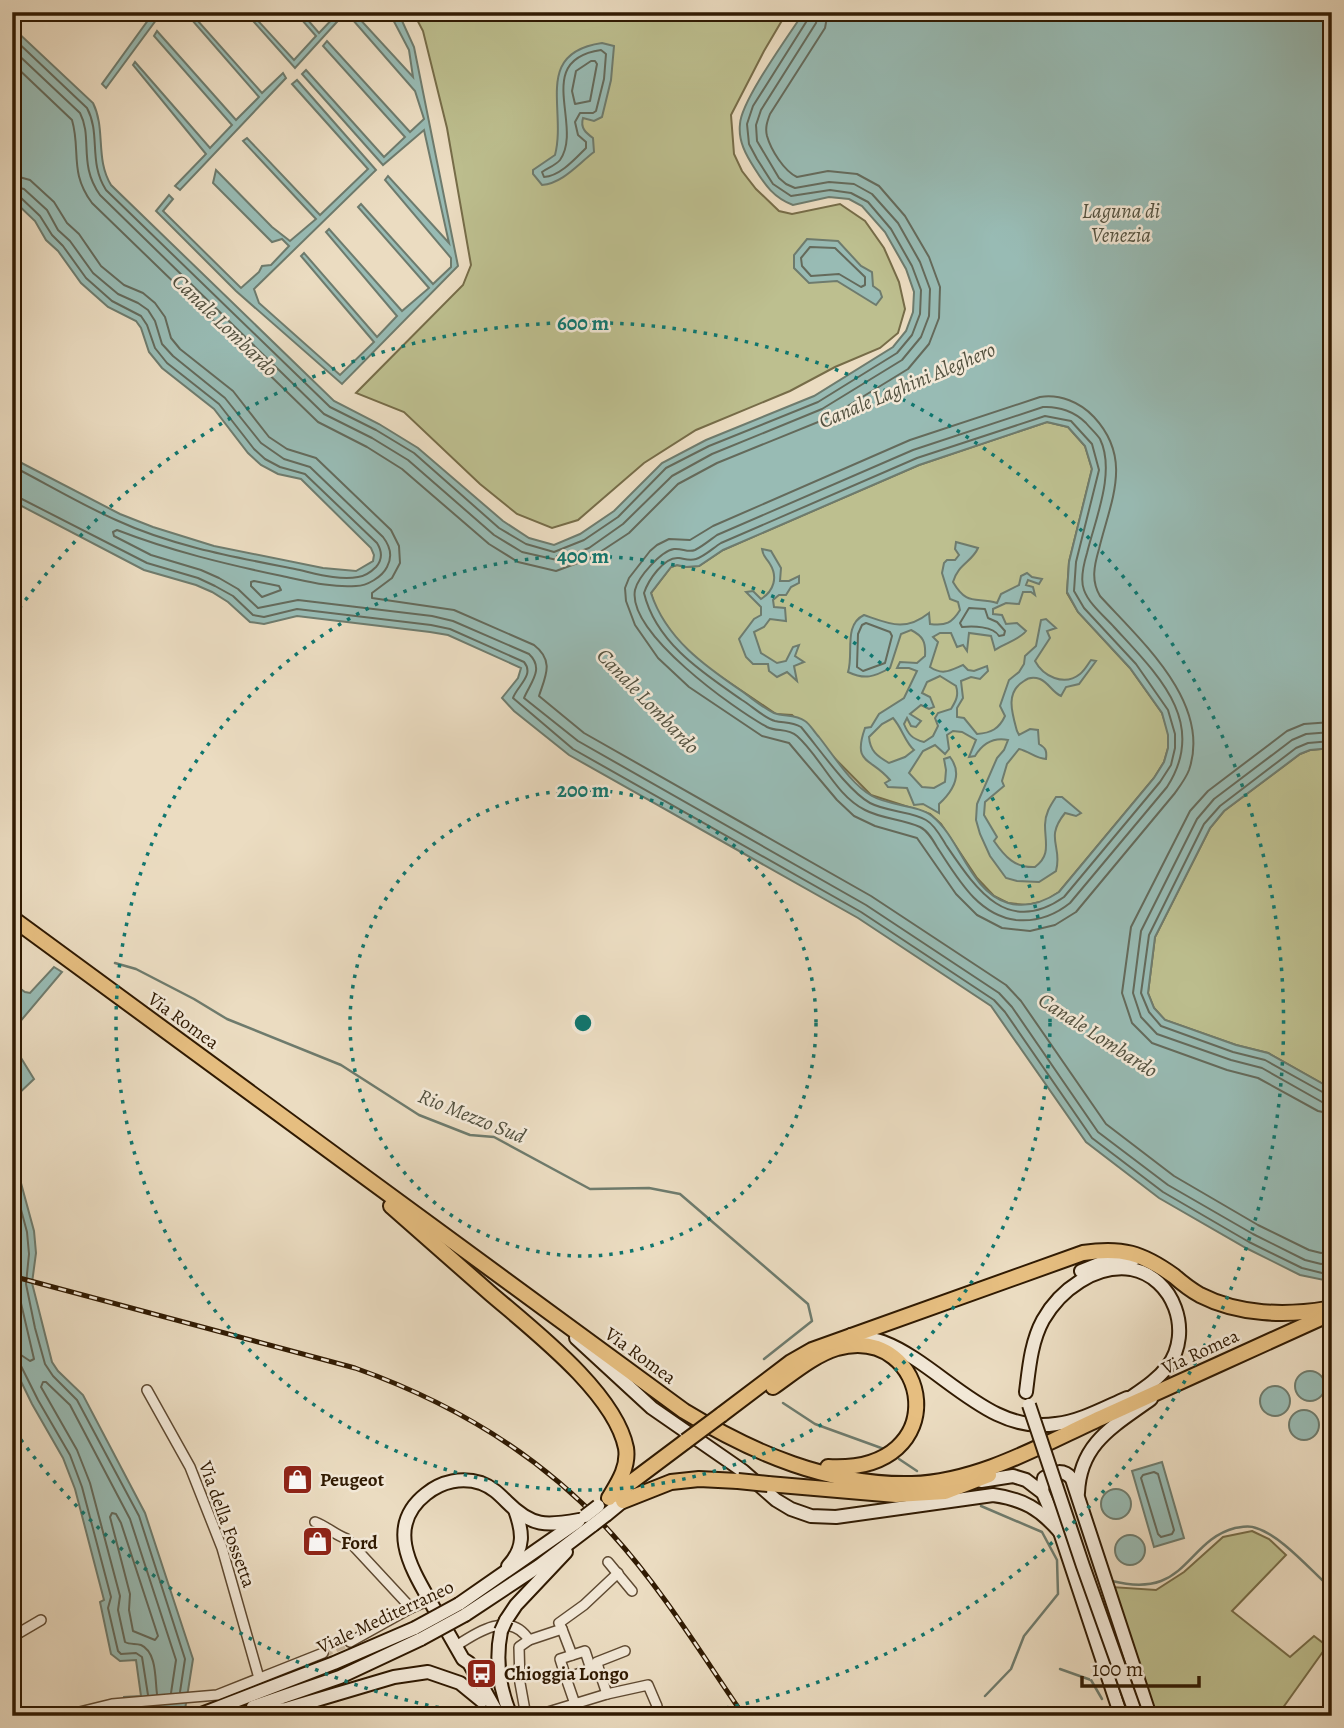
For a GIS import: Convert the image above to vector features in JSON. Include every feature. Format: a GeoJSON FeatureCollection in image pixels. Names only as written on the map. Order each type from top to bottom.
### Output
{"type":"FeatureCollection","features":[{"type":"Feature","properties":{"kind":"main road","name":"Via Romea"},"geometry":{"type":"LineString","coordinates":[[12,918],[684,1411],[729,1438],[784,1461],[858,1481],[915,1483],[965,1474],[1032,1449],[1332,1311]]}},
{"type":"Feature","properties":{"kind":"main road"},"geometry":{"type":"LineString","coordinates":[[341,1160],[554,1348],[608,1409],[621,1431],[626,1451],[622,1476],[609,1505]]}},
{"type":"Feature","properties":{"kind":"main road"},"geometry":{"type":"LineString","coordinates":[[724,1418],[791,1362],[812,1350],[1083,1252],[1122,1251],[1142,1256],[1200,1295],[1241,1309],[1276,1313],[1332,1311]]}},
{"type":"Feature","properties":{"kind":"main road"},"geometry":{"type":"LineString","coordinates":[[1136,1714],[1083,1566],[1028,1398],[1023,1358],[1028,1334],[1036,1317],[1051,1296],[1079,1272],[1111,1259],[1130,1258],[1158,1265]]}},
{"type":"Feature","properties":{"kind":"main road"},"geometry":{"type":"LineString","coordinates":[[1028,1398],[1035,1339],[1043,1320],[1054,1306],[1069,1289],[1088,1276],[1108,1269],[1131,1269],[1157,1283],[1171,1297],[1180,1328],[1178,1343],[1169,1365],[1158,1377],[1137,1394],[1094,1421]]}},
{"type":"Feature","properties":{"kind":"main road"},"geometry":{"type":"LineString","coordinates":[[543,1307],[652,1408],[711,1448],[791,1509],[811,1516],[836,1517],[993,1495],[1013,1497],[1032,1505],[1046,1515],[1060,1532]]}},
{"type":"Feature","properties":{"kind":"main road"},"geometry":{"type":"LineString","coordinates":[[849,1335],[883,1342],[907,1354],[989,1410],[1022,1422],[1053,1425],[1072,1421],[1137,1394]]}},
{"type":"Feature","properties":{"kind":"main road"},"geometry":{"type":"LineString","coordinates":[[609,1505],[724,1418],[802,1367],[838,1348],[858,1346],[878,1349],[898,1360],[911,1377],[917,1408],[910,1432],[903,1443],[871,1464],[850,1468],[784,1461]]}},
{"type":"Feature","properties":{"kind":"main road"},"geometry":{"type":"LineString","coordinates":[[1078,1497],[1082,1466],[1095,1442],[1168,1387]]}},
{"type":"Feature","properties":{"kind":"main road"},"geometry":{"type":"LineString","coordinates":[[609,1505],[671,1482],[699,1479],[896,1495],[945,1492],[999,1470],[1032,1449]]}},
{"type":"Feature","properties":{"kind":"main road"},"geometry":{"type":"LineString","coordinates":[[1121,1716],[1060,1532],[1042,1492],[1041,1484],[1046,1476],[1061,1471],[1070,1477],[1078,1497],[1081,1513],[1150,1716]]}},
{"type":"Feature","properties":{"kind":"main road"},"geometry":{"type":"LineString","coordinates":[[968,1484],[1013,1476],[1026,1480],[1042,1492]]}},
{"type":"Feature","properties":{"kind":"main road"},"geometry":{"type":"LineString","coordinates":[[490,1716],[463,1668],[463,1659],[409,1561],[404,1539],[408,1517],[419,1499],[439,1485],[468,1480],[490,1487],[536,1523],[585,1523]]}},
{"type":"Feature","properties":{"kind":"main road","name":"Viale Mediterraneo"},"geometry":{"type":"LineString","coordinates":[[462,1610],[495,1581],[609,1505]]}},
{"type":"Feature","properties":{"kind":"main road"},"geometry":{"type":"LineString","coordinates":[[495,1581],[514,1560],[523,1542],[515,1509]]}},
{"type":"Feature","properties":{"kind":"main road"},"geometry":{"type":"LineString","coordinates":[[511,1716],[505,1701],[498,1663],[504,1625],[516,1605],[551,1569],[585,1523]]}},
{"type":"Feature","properties":{"kind":"main road","name":"Viale Mediterraneo"},"geometry":{"type":"LineString","coordinates":[[230,1715],[340,1677],[539,1566],[585,1523]]}},
{"type":"Feature","properties":{"kind":"main road","name":"Viale Mediterraneo"},"geometry":{"type":"LineString","coordinates":[[197,1716],[418,1633]]}},
{"type":"Feature","properties":{"kind":"main road"},"geometry":{"type":"LineString","coordinates":[[463,1659],[470,1663],[499,1716]]}},
{"type":"Feature","properties":{"kind":"main road"},"geometry":{"type":"LineString","coordinates":[[230,1715],[286,1709],[394,1677],[428,1672],[460,1683],[482,1701]]}},
{"type":"Feature","properties":{"kind":"main road"},"geometry":{"type":"LineString","coordinates":[[505,1701],[513,1710],[525,1716]]}},
{"type":"Feature","properties":{"kind":"street","name":"Via della Fossetta"},"geometry":{"type":"LineString","coordinates":[[147,1390],[190,1467],[222,1548],[259,1678]]}},
{"type":"Feature","properties":{"kind":"street"},"geometry":{"type":"LineString","coordinates":[[315,1522],[329,1527],[336,1535],[347,1539],[411,1608]]}},
{"type":"Feature","properties":{"kind":"street"},"geometry":{"type":"LineString","coordinates":[[608,1562],[632,1591]]}},
{"type":"Feature","properties":{"kind":"street"},"geometry":{"type":"LineString","coordinates":[[572,1656],[559,1623],[618,1573]]}},
{"type":"Feature","properties":{"kind":"street"},"geometry":{"type":"LineString","coordinates":[[350,1642],[430,1600]]}},
{"type":"Feature","properties":{"kind":"street"},"geometry":{"type":"LineString","coordinates":[[12,1637],[41,1620]]}},
{"type":"Feature","properties":{"kind":"street"},"geometry":{"type":"LineString","coordinates":[[456,1646],[491,1626],[514,1628],[525,1634],[529,1640]]}},
{"type":"Feature","properties":{"kind":"street"},"geometry":{"type":"LineString","coordinates":[[525,1716],[520,1683],[519,1647],[529,1640],[562,1629]]}},
{"type":"Feature","properties":{"kind":"street"},"geometry":{"type":"LineString","coordinates":[[575,1704],[560,1659],[585,1651],[607,1694]]}},
{"type":"Feature","properties":{"kind":"street"},"geometry":{"type":"LineString","coordinates":[[595,1668],[597,1662],[625,1651]]}},
{"type":"Feature","properties":{"kind":"street"},"geometry":{"type":"LineString","coordinates":[[64,1716],[112,1704],[212,1695],[323,1653]]}},
{"type":"Feature","properties":{"kind":"street"},"geometry":{"type":"LineString","coordinates":[[566,1678],[595,1668]]}},
{"type":"Feature","properties":{"kind":"street"},"geometry":{"type":"LineString","coordinates":[[535,1716],[607,1694],[648,1685],[657,1706]]}},
{"type":"Feature","properties":{"kind":"green space"},"geometry":{"type":"Polygon","coordinates":[[[413,12],[787,12],[731,115],[734,154],[742,171],[756,189],[779,211],[792,214],[840,204],[865,221],[884,248],[899,282],[905,309],[898,333],[880,348],[835,367],[790,391],[696,430],[644,463],[578,520],[552,528],[517,514],[480,484],[404,412],[356,393],[463,285],[471,265],[447,128],[423,31],[413,12]]]}},
{"type":"Feature","properties":{"kind":"green space"},"geometry":{"type":"Polygon","coordinates":[[[1332,334],[1164,762],[1154,778],[1059,892],[1045,901],[1026,905],[1008,903],[994,896],[977,878],[941,824],[930,814],[871,795],[792,715],[776,714],[705,666],[677,640],[656,610],[651,593],[671,567],[699,566],[723,550],[919,465],[1047,422],[1068,427],[1085,446],[1092,469],[1069,562],[1067,593],[1078,612],[1130,668],[1162,713],[1166,725],[1332,334]]]}},
{"type":"Feature","properties":{"kind":"green space"},"geometry":{"type":"Polygon","coordinates":[[[1332,748],[1332,1089],[1268,1053],[1236,1045],[1165,1020],[1154,1008],[1148,993],[1155,937],[1210,828],[1224,811],[1300,754],[1332,748]]]}},
{"type":"Feature","properties":{"kind":"green space"},"geometry":{"type":"Polygon","coordinates":[[[1252,1531],[1269,1539],[1286,1555],[1232,1611],[1290,1657],[1314,1636],[1327,1646],[1277,1716],[1189,1716],[1182,1710],[1181,1716],[1155,1716],[1112,1587],[1156,1590],[1184,1572],[1223,1537],[1252,1531]]]}},
{"type":"Feature","properties":{"kind":"water"},"geometry":{"type":"Polygon","coordinates":[[[154,12],[162,12],[106,88],[102,84],[154,12]]]}},
{"type":"Feature","properties":{"kind":"water"},"geometry":{"type":"Polygon","coordinates":[[[185,12],[190,12],[262,93],[283,73],[286,78],[180,190],[175,186],[206,154],[133,65],[135,62],[210,148],[232,125],[154,36],[157,31],[236,120],[259,97],[185,12]]]}},
{"type":"Feature","properties":{"kind":"water"},"geometry":{"type":"Polygon","coordinates":[[[245,12],[250,12],[294,60],[316,36],[295,12],[301,12],[319,33],[339,12],[346,12],[295,68],[245,12]]]}},
{"type":"Feature","properties":{"kind":"water"},"geometry":{"type":"Polygon","coordinates":[[[389,12],[398,12],[414,47],[458,266],[342,384],[236,291],[156,211],[169,195],[173,199],[163,211],[241,288],[262,266],[271,265],[289,246],[282,239],[272,242],[213,183],[216,170],[272,227],[290,241],[316,219],[243,141],[247,138],[320,215],[368,169],[292,84],[297,80],[376,170],[254,289],[259,303],[340,375],[374,342],[301,256],[304,253],[377,337],[397,316],[326,232],[329,229],[402,311],[429,288],[358,207],[361,204],[433,284],[451,267],[451,258],[385,180],[388,176],[449,243],[424,130],[383,165],[302,74],[306,70],[384,157],[405,137],[323,46],[327,41],[410,132],[424,119],[415,91],[352,19],[357,16],[413,77],[409,50],[389,12]]]}},
{"type":"Feature","properties":{"kind":"water","name":"Laguna di Venezia"},"geometry":{"type":"Polygon","coordinates":[[[804,12],[1332,12],[1332,748],[1300,754],[1224,811],[1210,828],[1155,937],[1148,993],[1154,1008],[1165,1020],[1236,1045],[1268,1053],[1332,1089],[1332,1276],[1324,1280],[1300,1275],[1246,1248],[1159,1198],[1086,1142],[991,1006],[858,918],[569,755],[514,711],[502,698],[518,678],[521,668],[448,635],[297,616],[264,624],[250,622],[212,592],[144,570],[12,501],[12,458],[120,514],[214,546],[323,568],[356,571],[373,561],[374,555],[371,548],[301,479],[278,474],[261,465],[248,453],[214,409],[162,368],[149,352],[136,321],[108,307],[81,283],[58,251],[46,240],[35,221],[12,199],[12,27],[93,103],[99,123],[103,165],[111,185],[334,401],[418,448],[503,521],[529,538],[554,545],[580,534],[614,511],[662,463],[706,440],[814,396],[893,347],[906,331],[913,312],[914,292],[906,269],[885,232],[862,206],[849,199],[829,197],[793,205],[786,202],[766,186],[743,148],[740,124],[748,100],[804,12]],[[1047,422],[919,465],[723,550],[699,566],[671,567],[651,593],[666,624],[701,661],[770,711],[807,722],[864,791],[887,802],[920,810],[932,816],[951,838],[984,888],[1008,903],[1021,905],[1047,899],[1059,892],[1154,778],[1164,762],[1168,748],[1168,735],[1162,713],[1130,668],[1078,612],[1067,592],[1069,562],[1092,469],[1085,446],[1068,427],[1047,422]]]}},
{"type":"Feature","properties":{"kind":"water"},"geometry":{"type":"Polygon","coordinates":[[[602,43],[614,46],[611,80],[602,117],[594,121],[583,118],[582,122],[584,130],[593,138],[594,152],[557,181],[542,185],[533,170],[555,155],[558,137],[557,86],[560,71],[567,58],[581,49],[602,43]]]}},
{"type":"Feature","properties":{"kind":"water"},"geometry":{"type":"Polygon","coordinates":[[[807,239],[838,241],[861,266],[872,272],[873,286],[880,291],[882,297],[876,305],[837,281],[809,283],[794,268],[794,255],[807,239]]]}},
{"type":"Feature","properties":{"kind":"water"},"geometry":{"type":"Polygon","coordinates":[[[956,542],[978,548],[958,571],[953,582],[967,598],[997,603],[1001,594],[1019,585],[1021,576],[1027,573],[1042,579],[1039,584],[1028,580],[1026,585],[1033,587],[1035,595],[1023,592],[1019,604],[1006,603],[993,609],[993,614],[1002,615],[1006,624],[1017,623],[1026,631],[1016,639],[995,650],[991,636],[969,633],[967,651],[963,645],[957,647],[951,633],[940,633],[933,637],[938,642],[930,667],[935,670],[947,671],[963,665],[974,671],[987,666],[988,671],[980,679],[971,677],[961,681],[963,698],[957,708],[957,717],[964,718],[977,734],[994,730],[1003,720],[1005,716],[1000,706],[1009,680],[1019,672],[1025,656],[1036,646],[1041,620],[1046,619],[1056,628],[1047,631],[1050,638],[1035,661],[1043,671],[1054,678],[1067,680],[1080,674],[1091,660],[1096,661],[1079,684],[1066,687],[1061,696],[1043,681],[1032,678],[1018,686],[1012,697],[1013,717],[1019,735],[1030,729],[1038,730],[1039,744],[1046,750],[1046,759],[1019,749],[1007,764],[1002,781],[1004,786],[985,802],[984,815],[997,837],[994,841],[1011,860],[1022,866],[1035,867],[1045,853],[1046,817],[1056,797],[1062,797],[1081,813],[1076,816],[1065,813],[1059,822],[1055,836],[1058,862],[1056,871],[1039,882],[1006,878],[990,856],[976,820],[977,804],[1008,740],[989,742],[975,756],[969,757],[976,740],[962,732],[953,731],[947,735],[949,749],[945,754],[935,745],[923,751],[909,773],[922,787],[934,788],[945,782],[944,759],[950,757],[956,770],[955,782],[939,804],[939,813],[923,804],[914,805],[907,788],[888,787],[885,783],[890,780],[862,755],[865,728],[871,727],[879,714],[904,698],[917,671],[897,668],[900,662],[917,663],[925,656],[925,647],[921,637],[911,630],[901,634],[890,668],[879,674],[859,676],[848,672],[853,626],[864,615],[897,624],[912,623],[929,613],[930,624],[951,621],[960,610],[958,602],[950,599],[942,573],[944,563],[947,560],[955,560],[959,555],[955,549],[956,542]],[[940,676],[927,682],[922,693],[930,697],[934,707],[929,709],[921,705],[910,714],[921,721],[916,727],[911,726],[907,718],[904,724],[911,736],[924,742],[933,736],[938,726],[935,718],[938,713],[951,709],[956,698],[956,686],[940,676]],[[893,718],[882,724],[869,737],[875,753],[889,763],[914,750],[893,718]]]}},
{"type":"Feature","properties":{"kind":"water"},"geometry":{"type":"Polygon","coordinates":[[[762,549],[771,551],[781,568],[780,581],[789,581],[799,576],[799,583],[791,587],[786,595],[779,595],[773,600],[774,607],[785,608],[786,621],[770,619],[764,627],[754,632],[761,653],[777,663],[786,661],[793,647],[799,645],[795,656],[804,662],[794,666],[797,681],[787,672],[777,677],[769,671],[768,664],[753,664],[746,657],[739,639],[754,619],[761,615],[761,607],[746,592],[753,591],[761,599],[769,592],[773,583],[774,574],[762,549]]]}},
{"type":"Feature","properties":{"kind":"water"},"geometry":{"type":"Polygon","coordinates":[[[54,967],[62,972],[13,1030],[18,1053],[34,1079],[12,1100],[12,983],[30,993],[54,967]]]}},
{"type":"Feature","properties":{"kind":"water"},"geometry":{"type":"Polygon","coordinates":[[[12,1150],[34,1231],[36,1253],[32,1283],[52,1362],[83,1395],[145,1513],[193,1659],[184,1716],[138,1716],[124,1710],[124,1697],[141,1696],[136,1660],[120,1661],[111,1654],[100,1602],[104,1600],[75,1489],[63,1458],[12,1363],[12,1150]]]}},
{"type":"Feature","properties":{"kind":"water"},"geometry":{"type":"Polygon","coordinates":[[[1310,1371],[1320,1376],[1325,1386],[1320,1396],[1310,1401],[1300,1396],[1295,1386],[1300,1376],[1310,1371]]]}},
{"type":"Feature","properties":{"kind":"water"},"geometry":{"type":"Polygon","coordinates":[[[1275,1386],[1286,1390],[1290,1401],[1286,1412],[1275,1416],[1264,1412],[1260,1401],[1264,1390],[1275,1386]]]}},
{"type":"Feature","properties":{"kind":"water"},"geometry":{"type":"Polygon","coordinates":[[[1304,1410],[1315,1414],[1319,1425],[1315,1436],[1304,1440],[1293,1436],[1289,1425],[1293,1414],[1304,1410]]]}},
{"type":"Feature","properties":{"kind":"water"},"geometry":{"type":"Polygon","coordinates":[[[1162,1462],[1184,1538],[1154,1547],[1132,1471],[1162,1462]]]}},
{"type":"Feature","properties":{"kind":"water"},"geometry":{"type":"Polygon","coordinates":[[[1116,1489],[1127,1493],[1131,1504],[1127,1515],[1116,1519],[1105,1515],[1101,1504],[1105,1493],[1116,1489]]]}},
{"type":"Feature","properties":{"kind":"water"},"geometry":{"type":"Polygon","coordinates":[[[1130,1535],[1141,1539],[1145,1550],[1141,1561],[1130,1565],[1119,1561],[1115,1550],[1119,1539],[1130,1535]]]}},
{"type":"Feature","properties":{"kind":"waterway","name":"Rio Mezzo Sud"},"geometry":{"type":"LineString","coordinates":[[115,963],[136,969],[227,1019],[341,1065],[419,1115],[470,1135],[494,1137],[590,1189],[649,1188],[680,1194],[808,1304],[812,1321],[764,1359]]}},
{"type":"Feature","properties":{"kind":"waterway","name":"Rio Mezzo Sud"},"geometry":{"type":"LineString","coordinates":[[783,1403],[815,1424],[884,1449]]}},
{"type":"Feature","properties":{"kind":"waterway","name":"Rio Mezzo Sud"},"geometry":{"type":"LineString","coordinates":[[899,1459],[917,1471]]}},
{"type":"Feature","properties":{"kind":"waterway","name":"Rio Mezzo Sud"},"geometry":{"type":"LineString","coordinates":[[981,1506],[1042,1532],[1057,1560],[1058,1594],[1024,1636],[1011,1669],[985,1696]]}},
{"type":"Feature","properties":{"kind":"waterway"},"geometry":{"type":"LineString","coordinates":[[1112,1581],[1136,1585],[1161,1581],[1180,1569],[1223,1532],[1248,1526],[1276,1538],[1332,1589]]}},
{"type":"Feature","properties":{"kind":"waterway"},"geometry":{"type":"LineString","coordinates":[[1060,1669],[1091,1680],[1102,1699]]}},
{"type":"Feature","properties":{"kind":"tunnel"},"geometry":{"type":"LineString","coordinates":[[323,1653],[350,1642]]}},
{"type":"Feature","properties":{"kind":"railway"},"geometry":{"type":"LineString","coordinates":[[12,1276],[355,1368],[392,1382],[461,1415],[526,1456],[585,1506],[612,1534],[665,1600],[744,1716]]}},
{"type":"Feature","properties":{"kind":"place","name":"Peugeot"},"geometry":{"type":"Point","coordinates":[297,1479]}},
{"type":"Feature","properties":{"kind":"place","name":"Ford"},"geometry":{"type":"Point","coordinates":[318,1542]}},
{"type":"Feature","properties":{"kind":"place","name":"Chioggia Longo"},"geometry":{"type":"Point","coordinates":[481,1673]}},
{"type":"Feature","properties":{"kind":"water label","name":"Canale Lombardo"},"geometry":{"type":"Point","coordinates":[225,325]}},
{"type":"Feature","properties":{"kind":"water label","name":"Canale Laghini Aleghero"},"geometry":{"type":"Point","coordinates":[907,385]}},
{"type":"Feature","properties":{"kind":"water label","name":"Canale Lombardo"},"geometry":{"type":"Point","coordinates":[648,701]}},
{"type":"Feature","properties":{"kind":"water label","name":"Canale Lombardo"},"geometry":{"type":"Point","coordinates":[1098,1035]}}]}
